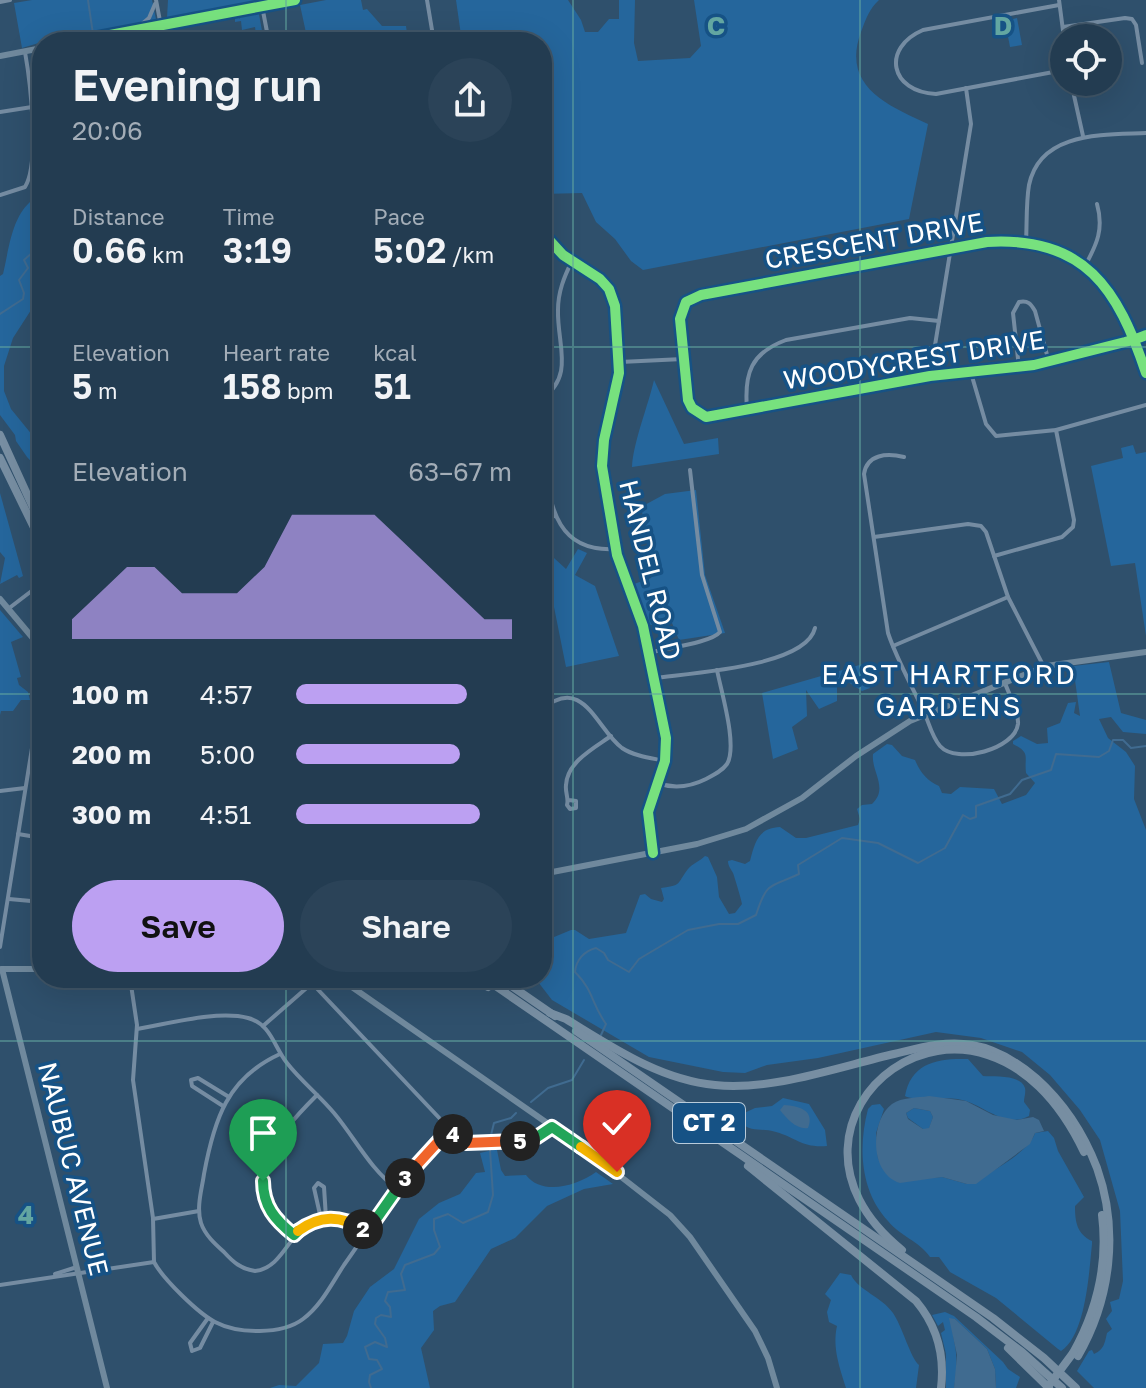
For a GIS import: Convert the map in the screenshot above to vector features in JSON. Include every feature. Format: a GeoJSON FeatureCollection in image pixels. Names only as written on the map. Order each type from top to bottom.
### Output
{"type":"FeatureCollection","features":[{"type":"Feature","properties":{"kind":"highway"},"geometry":{"type":"LineString","coordinates":[[0,435],[32,505]]}},
{"type":"Feature","properties":{"kind":"highway"},"geometry":{"type":"LineString","coordinates":[[0,458],[32,524]]}},
{"type":"Feature","properties":{"kind":"highway"},"geometry":{"type":"LineString","coordinates":[[490,988],[523,1005]]}},
{"type":"Feature","properties":{"kind":"highway","name":"CT 2"},"geometry":{"type":"LineString","coordinates":[[498,988],[976,1317],[1062,1388]]}},
{"type":"Feature","properties":{"kind":"highway","name":"CT 2"},"geometry":{"type":"LineString","coordinates":[[514,988],[1026,1343],[1076,1388]]}},
{"type":"Feature","properties":{"kind":"highway"},"geometry":{"type":"LineString","coordinates":[[550,1013],[656,1069],[689,1081],[717,1085],[772,1082],[945,1043],[980,1046],[1014,1062],[1048,1090],[1076,1125],[1092,1157],[1105,1199],[1110,1240],[1106,1282],[1096,1318],[1076,1354],[1050,1388],[976,1317]]}},
{"type":"Feature","properties":{"kind":"highway"},"geometry":{"type":"LineString","coordinates":[[919,1267],[875,1224],[857,1196],[848,1158],[854,1119],[875,1084],[906,1060],[944,1049],[985,1054],[1018,1071],[1051,1102],[1077,1139],[1095,1182],[1103,1223],[1102,1273],[1092,1313],[1076,1354]]}},
{"type":"Feature","properties":{"kind":"highway"},"geometry":{"type":"LineString","coordinates":[[727,1146],[916,1301],[931,1323],[938,1342],[942,1362],[941,1388]]}},
{"type":"Feature","properties":{"kind":"main road"},"geometry":{"type":"LineString","coordinates":[[125,32],[295,0]]}},
{"type":"Feature","properties":{"kind":"main road"},"geometry":{"type":"LineString","coordinates":[[0,56],[32,50]]}},
{"type":"Feature","properties":{"kind":"main road"},"geometry":{"type":"LineString","coordinates":[[0,599],[32,637]]}},
{"type":"Feature","properties":{"kind":"main road"},"geometry":{"type":"LineString","coordinates":[[552,872],[711,841],[759,824],[804,797],[894,730],[925,715],[1044,667],[1146,652]]}},
{"type":"Feature","properties":{"kind":"main road"},"geometry":{"type":"LineString","coordinates":[[1,967],[32,969]]}},
{"type":"Feature","properties":{"kind":"main road","name":"NAUBUC AVENUE"},"geometry":{"type":"LineString","coordinates":[[1,967],[107,1388]]}},
{"type":"Feature","properties":{"kind":"main road"},"geometry":{"type":"LineString","coordinates":[[353,988],[617,1172],[681,1226],[755,1331],[768,1358],[777,1388]]}},
{"type":"Feature","properties":{"kind":"street"},"geometry":{"type":"LineString","coordinates":[[0,2],[10,0]]}},
{"type":"Feature","properties":{"kind":"street"},"geometry":{"type":"LineString","coordinates":[[427,0],[432,32]]}},
{"type":"Feature","properties":{"kind":"street"},"geometry":{"type":"LineString","coordinates":[[156,1],[162,32]]}},
{"type":"Feature","properties":{"kind":"street"},"geometry":{"type":"LineString","coordinates":[[135,30],[149,18],[156,1]]}},
{"type":"Feature","properties":{"kind":"street"},"geometry":{"type":"LineString","coordinates":[[1050,73],[936,94],[907,87],[898,74],[896,62],[900,45],[910,35],[923,30],[1059,2],[1063,24]]}},
{"type":"Feature","properties":{"kind":"street"},"geometry":{"type":"LineString","coordinates":[[262,6],[267,32]]}},
{"type":"Feature","properties":{"kind":"street"},"geometry":{"type":"LineString","coordinates":[[1089,24],[1132,19],[1136,25],[1142,63]]}},
{"type":"Feature","properties":{"kind":"street"},"geometry":{"type":"LineString","coordinates":[[0,195],[18,191],[29,181],[32,107],[25,52]]}},
{"type":"Feature","properties":{"kind":"street"},"geometry":{"type":"LineString","coordinates":[[930,376],[971,124],[966,88]]}},
{"type":"Feature","properties":{"kind":"street"},"geometry":{"type":"LineString","coordinates":[[1074,96],[1083,136]]}},
{"type":"Feature","properties":{"kind":"street"},"geometry":{"type":"LineString","coordinates":[[0,112],[32,107]]}},
{"type":"Feature","properties":{"kind":"street"},"geometry":{"type":"LineString","coordinates":[[1026,242],[1029,186],[1035,168],[1047,153],[1083,136],[1146,133]]}},
{"type":"Feature","properties":{"kind":"street"},"geometry":{"type":"LineString","coordinates":[[1085,266],[1099,236],[1101,219],[1097,204]]}},
{"type":"Feature","properties":{"kind":"street","name":"CRESCENT DRIVE"},"geometry":{"type":"LineString","coordinates":[[683,359],[680,319],[682,309],[693,297],[987,242],[1026,242],[1061,252],[1085,266],[1113,296],[1135,339],[1146,373]]}},
{"type":"Feature","properties":{"kind":"street","name":"HANDEL ROAD"},"geometry":{"type":"LineString","coordinates":[[552,244],[596,275],[610,292],[616,311],[620,362],[602,456],[616,549],[640,617],[666,738],[665,761],[648,812],[653,853]]}},
{"type":"Feature","properties":{"kind":"street"},"geometry":{"type":"LineString","coordinates":[[552,391],[561,376],[558,304],[572,261]]}},
{"type":"Feature","properties":{"kind":"street"},"geometry":{"type":"LineString","coordinates":[[1019,368],[1013,313],[1019,302],[1031,304],[1035,311],[1049,362]]}},
{"type":"Feature","properties":{"kind":"street"},"geometry":{"type":"LineString","coordinates":[[747,409],[746,379],[759,355],[772,345],[910,318],[939,321]]}},
{"type":"Feature","properties":{"kind":"street","name":"WOODYCREST DRIVE"},"geometry":{"type":"LineString","coordinates":[[683,359],[688,400],[698,414],[716,416],[930,376],[1019,368],[1146,335]]}},
{"type":"Feature","properties":{"kind":"street"},"geometry":{"type":"LineString","coordinates":[[620,362],[683,359]]}},
{"type":"Feature","properties":{"kind":"street"},"geometry":{"type":"LineString","coordinates":[[971,373],[986,424],[996,436],[1056,430],[1146,405]]}},
{"type":"Feature","properties":{"kind":"street"},"geometry":{"type":"LineString","coordinates":[[994,556],[1062,537],[1073,527],[1056,430]]}},
{"type":"Feature","properties":{"kind":"street"},"geometry":{"type":"LineString","coordinates":[[904,457],[894,454],[875,457],[865,467],[864,474],[886,620],[893,646],[941,748],[956,755],[973,754],[1002,744],[1015,732],[1018,715],[1005,683]]}},
{"type":"Feature","properties":{"kind":"street"},"geometry":{"type":"LineString","coordinates":[[649,653],[711,640],[720,632],[702,575],[690,470]]}},
{"type":"Feature","properties":{"kind":"street"},"geometry":{"type":"LineString","coordinates":[[552,501],[555,516],[573,538],[602,550],[616,549]]}},
{"type":"Feature","properties":{"kind":"street"},"geometry":{"type":"LineString","coordinates":[[874,537],[976,524],[986,532],[1008,597],[1044,667]]}},
{"type":"Feature","properties":{"kind":"street"},"geometry":{"type":"LineString","coordinates":[[8,609],[32,591]]}},
{"type":"Feature","properties":{"kind":"street"},"geometry":{"type":"LineString","coordinates":[[893,646],[1008,597]]}},
{"type":"Feature","properties":{"kind":"street"},"geometry":{"type":"LineString","coordinates":[[654,678],[762,662],[809,642],[815,628]]}},
{"type":"Feature","properties":{"kind":"street"},"geometry":{"type":"LineString","coordinates":[[657,783],[693,785],[719,772],[728,761],[731,744],[716,670]]}},
{"type":"Feature","properties":{"kind":"street"},"geometry":{"type":"LineString","coordinates":[[552,704],[560,700],[579,702],[592,710],[611,736],[629,752],[665,761]]}},
{"type":"Feature","properties":{"kind":"street"},"geometry":{"type":"LineString","coordinates":[[569,800],[566,784],[573,767],[611,736]]}},
{"type":"Feature","properties":{"kind":"street"},"geometry":{"type":"LineString","coordinates":[[0,947],[32,750]]}},
{"type":"Feature","properties":{"kind":"street"},"geometry":{"type":"LineString","coordinates":[[0,791],[26,788]]}},
{"type":"Feature","properties":{"kind":"street"},"geometry":{"type":"LineString","coordinates":[[18,834],[32,836]]}},
{"type":"Feature","properties":{"kind":"street"},"geometry":{"type":"LineString","coordinates":[[8,899],[32,901]]}},
{"type":"Feature","properties":{"kind":"street"},"geometry":{"type":"LineString","coordinates":[[131,988],[137,1029],[133,1075],[153,1219],[154,1262],[211,1320],[233,1328],[274,1330],[300,1321],[319,1302],[420,1159],[449,1130]]}},
{"type":"Feature","properties":{"kind":"street"},"geometry":{"type":"LineString","coordinates":[[263,1026],[307,988]]}},
{"type":"Feature","properties":{"kind":"street"},"geometry":{"type":"LineString","coordinates":[[318,988],[461,1141],[474,1144],[529,1140],[552,1127]]}},
{"type":"Feature","properties":{"kind":"street"},"geometry":{"type":"LineString","coordinates":[[137,1029],[229,1016],[248,1018],[263,1026],[280,1054],[343,1124],[378,1172],[397,1189]]}},
{"type":"Feature","properties":{"kind":"street"},"geometry":{"type":"LineString","coordinates":[[280,1054],[254,1070],[223,1106],[212,1136],[199,1211],[202,1226],[234,1262],[249,1270],[272,1266],[294,1235],[324,1219],[349,1221],[367,1232]]}},
{"type":"Feature","properties":{"kind":"street"},"geometry":{"type":"LineString","coordinates":[[223,1106],[192,1086],[191,1080],[198,1078],[229,1097]]}},
{"type":"Feature","properties":{"kind":"street"},"geometry":{"type":"LineString","coordinates":[[294,1235],[267,1206],[263,1193],[264,1175],[270,1154],[281,1134],[317,1095]]}},
{"type":"Feature","properties":{"kind":"street"},"geometry":{"type":"LineString","coordinates":[[318,1183],[324,1186],[324,1219],[314,1188],[318,1183]]}},
{"type":"Feature","properties":{"kind":"street"},"geometry":{"type":"LineString","coordinates":[[153,1219],[199,1211]]}},
{"type":"Feature","properties":{"kind":"street"},"geometry":{"type":"LineString","coordinates":[[0,1285],[154,1262]]}},
{"type":"Feature","properties":{"kind":"street"},"geometry":{"type":"LineString","coordinates":[[211,1320],[200,1348],[192,1351],[191,1341],[211,1320]]}},
{"type":"Feature","properties":{"kind":"shaded area"},"geometry":{"type":"Polygon","coordinates":[[[32,0],[152,0],[156,19],[98,32],[32,32],[32,45],[22,48],[14,3],[32,0]]]}},
{"type":"Feature","properties":{"kind":"shaded area"},"geometry":{"type":"Polygon","coordinates":[[[168,0],[271,0],[167,18],[168,0]]]}},
{"type":"Feature","properties":{"kind":"shaded area"},"geometry":{"type":"Polygon","coordinates":[[[326,0],[361,0],[363,10],[367,9],[382,26],[406,26],[407,32],[306,32],[300,5],[326,0]]]}},
{"type":"Feature","properties":{"kind":"shaded area"},"geometry":{"type":"Polygon","coordinates":[[[456,0],[568,0],[585,32],[598,32],[609,19],[619,19],[619,0],[635,0],[634,43],[638,61],[690,58],[701,46],[694,0],[879,0],[870,11],[861,32],[856,51],[857,66],[863,80],[884,101],[928,124],[909,219],[643,270],[596,222],[582,193],[552,194],[552,32],[461,32],[456,0]]]}},
{"type":"Feature","properties":{"kind":"shaded area"},"geometry":{"type":"Polygon","coordinates":[[[258,13],[262,32],[256,32],[255,27],[242,30],[241,21],[235,22],[235,16],[240,19],[240,16],[258,13]]]}},
{"type":"Feature","properties":{"kind":"shaded area"},"geometry":{"type":"Polygon","coordinates":[[[1017,18],[1022,45],[1010,47],[1005,21],[1017,18]]]}},
{"type":"Feature","properties":{"kind":"shaded area"},"geometry":{"type":"Polygon","coordinates":[[[32,200],[32,309],[13,338],[4,366],[4,391],[11,409],[32,435],[32,462],[0,415],[0,276],[14,228],[24,208],[32,200]]]}},
{"type":"Feature","properties":{"kind":"shaded area"},"geometry":{"type":"Polygon","coordinates":[[[654,380],[684,444],[718,438],[719,454],[632,467],[654,380]]]}},
{"type":"Feature","properties":{"kind":"shaded area"},"geometry":{"type":"Polygon","coordinates":[[[1133,445],[1136,454],[1146,452],[1146,636],[1135,563],[1111,566],[1091,466],[1123,458],[1121,448],[1133,445]]]}},
{"type":"Feature","properties":{"kind":"shaded area"},"geometry":{"type":"Polygon","coordinates":[[[696,490],[705,575],[725,633],[679,640],[672,623],[649,625],[634,584],[651,578],[653,566],[641,507],[665,494],[696,490]]]}},
{"type":"Feature","properties":{"kind":"shaded area"},"geometry":{"type":"Polygon","coordinates":[[[0,493],[23,576],[19,578],[17,575],[0,584],[5,558],[0,552],[0,493]]]}},
{"type":"Feature","properties":{"kind":"shaded area"},"geometry":{"type":"Polygon","coordinates":[[[578,549],[587,553],[575,575],[595,586],[619,656],[566,667],[552,597],[552,556],[566,569],[578,549]]]}},
{"type":"Feature","properties":{"kind":"shaded area"},"geometry":{"type":"Polygon","coordinates":[[[0,610],[23,637],[11,642],[21,677],[17,678],[19,685],[28,692],[30,700],[21,700],[13,711],[1,711],[0,715],[0,610]]]}},
{"type":"Feature","properties":{"kind":"shaded area"},"geometry":{"type":"Polygon","coordinates":[[[1109,662],[1121,713],[1146,720],[1146,734],[1123,732],[1111,717],[1099,719],[1108,738],[1126,752],[1135,766],[1134,799],[1146,830],[1146,1388],[1094,1388],[1077,1371],[1089,1351],[1092,1350],[1094,1354],[1102,1348],[1107,1333],[1112,1329],[1106,1319],[1112,1311],[1110,1302],[1119,1299],[1123,1281],[1120,1211],[1100,1140],[1080,1110],[1050,1075],[1022,1052],[981,1038],[936,1032],[818,1058],[767,1065],[745,1073],[723,1072],[649,1057],[552,1000],[543,988],[552,988],[552,938],[571,930],[589,939],[626,933],[640,895],[645,894],[662,902],[661,888],[678,883],[690,867],[705,856],[717,877],[719,897],[729,914],[735,913],[742,904],[728,861],[745,864],[750,861],[759,837],[773,828],[780,827],[796,838],[806,838],[858,825],[857,809],[872,804],[879,792],[873,754],[887,744],[902,756],[915,760],[924,776],[939,786],[942,793],[951,794],[960,787],[994,789],[1002,804],[1026,795],[1035,783],[1026,773],[1024,753],[1013,741],[1021,736],[1037,744],[1048,743],[1047,728],[1060,723],[1068,703],[1076,702],[1074,713],[1080,716],[1073,666],[1109,662]]]}},
{"type":"Feature","properties":{"kind":"shaded area"},"geometry":{"type":"Polygon","coordinates":[[[863,664],[870,688],[862,691],[848,682],[837,680],[837,701],[819,709],[806,690],[807,716],[792,727],[798,749],[773,759],[762,693],[863,664]]]}},
{"type":"Feature","properties":{"kind":"shaded area"},"geometry":{"type":"Polygon","coordinates":[[[968,1059],[983,1076],[1018,1080],[1025,1090],[1024,1102],[1030,1110],[1029,1116],[1012,1120],[962,1100],[905,1096],[913,1076],[927,1065],[968,1059]]]}},
{"type":"Feature","properties":{"kind":"shaded area"},"geometry":{"type":"Polygon","coordinates":[[[929,1096],[966,1101],[993,1115],[1017,1120],[1033,1117],[1039,1120],[1044,1131],[1035,1133],[1030,1144],[976,1184],[942,1177],[900,1183],[890,1178],[878,1158],[876,1146],[880,1122],[892,1104],[929,1096]],[[914,1108],[906,1113],[908,1119],[923,1129],[929,1128],[933,1117],[930,1111],[914,1108]]]}},
{"type":"Feature","properties":{"kind":"shaded area"},"geometry":{"type":"Polygon","coordinates":[[[783,1098],[809,1104],[825,1130],[827,1146],[805,1144],[776,1132],[748,1128],[739,1121],[740,1115],[755,1108],[772,1106],[783,1098]]]}},
{"type":"Feature","properties":{"kind":"shaded area"},"geometry":{"type":"Polygon","coordinates":[[[880,1104],[884,1109],[876,1133],[878,1159],[919,1179],[942,1177],[967,1184],[1015,1156],[1035,1133],[1048,1131],[1054,1138],[1084,1197],[1075,1206],[1078,1227],[1092,1241],[1081,1317],[1069,1343],[1061,1351],[996,1298],[950,1272],[939,1257],[930,1257],[893,1226],[879,1209],[867,1182],[863,1138],[868,1109],[880,1104]]]}},
{"type":"Feature","properties":{"kind":"shaded area"},"geometry":{"type":"Polygon","coordinates":[[[784,1105],[804,1110],[809,1117],[808,1128],[796,1126],[789,1120],[780,1110],[784,1105]]]}},
{"type":"Feature","properties":{"kind":"shaded area"},"geometry":{"type":"Polygon","coordinates":[[[914,1108],[930,1111],[933,1117],[929,1129],[923,1129],[908,1118],[906,1113],[914,1108]]]}},
{"type":"Feature","properties":{"kind":"shaded area"},"geometry":{"type":"Polygon","coordinates":[[[497,1150],[505,1176],[526,1175],[541,1185],[560,1187],[596,1172],[613,1184],[584,1189],[547,1206],[515,1238],[491,1249],[455,1302],[433,1311],[434,1330],[421,1348],[430,1388],[270,1388],[296,1386],[319,1363],[323,1344],[343,1343],[354,1311],[370,1287],[394,1269],[419,1219],[439,1203],[460,1194],[476,1173],[485,1172],[480,1153],[497,1150]]]}},
{"type":"Feature","properties":{"kind":"shaded area"},"geometry":{"type":"Polygon","coordinates":[[[840,1273],[851,1275],[893,1313],[919,1365],[916,1388],[846,1388],[836,1350],[837,1326],[829,1322],[827,1312],[831,1300],[825,1294],[840,1273]]]}},
{"type":"Feature","properties":{"kind":"shaded area"},"geometry":{"type":"Polygon","coordinates":[[[945,1312],[954,1316],[1020,1377],[1016,1388],[996,1388],[995,1369],[987,1349],[955,1319],[954,1388],[946,1388],[946,1354],[941,1333],[945,1330],[943,1322],[938,1326],[932,1315],[945,1312]]]}},
{"type":"Feature","properties":{"kind":"shaded area"},"geometry":{"type":"Polygon","coordinates":[[[949,1318],[955,1319],[987,1349],[995,1369],[996,1388],[954,1388],[957,1355],[949,1318]]]}},
{"type":"Feature","properties":{"kind":"waterway"},"geometry":{"type":"LineString","coordinates":[[88,0],[93,32]]}},
{"type":"Feature","properties":{"kind":"waterway"},"geometry":{"type":"LineString","coordinates":[[0,314],[23,299],[19,280],[28,268],[24,260],[32,253]]}},
{"type":"Feature","properties":{"kind":"waterway"},"geometry":{"type":"LineString","coordinates":[[601,1035],[606,1024],[586,985],[575,972],[579,960],[588,951],[596,948],[608,960],[629,972],[639,959],[688,930],[738,924],[756,915],[770,887],[799,874],[798,865],[842,838],[878,843],[918,863],[945,848],[963,815],[970,819],[976,817],[976,806],[1010,794],[1022,780],[1051,770],[1056,754],[1099,757],[1109,751],[1113,740],[1123,740],[1131,748],[1146,746]]}},
{"type":"Feature","properties":{"kind":"waterway"},"geometry":{"type":"LineString","coordinates":[[531,1102],[548,1088],[572,1080],[584,1060]]}},
{"type":"Feature","properties":{"kind":"waterway"},"geometry":{"type":"LineString","coordinates":[[490,1139],[494,1123],[511,1118],[516,1113]]}},
{"type":"Feature","properties":{"kind":"waterway"},"geometry":{"type":"LineString","coordinates":[[371,1388],[370,1375],[382,1369],[377,1360],[369,1359],[365,1347],[375,1342],[387,1347],[375,1324],[376,1318],[381,1315],[391,1317],[390,1307],[385,1301],[388,1292],[405,1290],[401,1274],[405,1265],[434,1254],[440,1247],[434,1219],[448,1214],[463,1223],[488,1212],[493,1195],[490,1150]]}},
{"type":"Feature","properties":{"kind":"cycle path"},"geometry":{"type":"LineString","coordinates":[[126,32],[295,0]]}},
{"type":"Feature","properties":{"kind":"cycle path"},"geometry":{"type":"LineString","coordinates":[[1146,335],[1136,339],[1133,340],[1034,365],[930,376],[706,417],[692,408],[688,400],[680,319],[686,302],[701,295],[987,242],[1021,242],[1049,248],[1073,259],[1093,274],[1123,316],[1135,343],[1146,373]]}},
{"type":"Feature","properties":{"kind":"cycle path"},"geometry":{"type":"LineString","coordinates":[[552,243],[563,255],[600,279],[609,289],[615,306],[619,373],[604,440],[602,466],[617,555],[643,626],[666,738],[665,761],[648,812],[653,853]]}},
{"type":"Feature","properties":{"kind":"district","name":"EAST HARTFORD GARDENS"},"geometry":{"type":"Point","coordinates":[949,690]}},
{"type":"Feature","properties":{"kind":"route"},"geometry":{"type":"LineString","coordinates":[[263,1181],[266,1204],[294,1235],[312,1222],[329,1218],[349,1221],[367,1232],[415,1164],[449,1130],[461,1141],[474,1144],[529,1140],[552,1127],[617,1172]]}}]}
